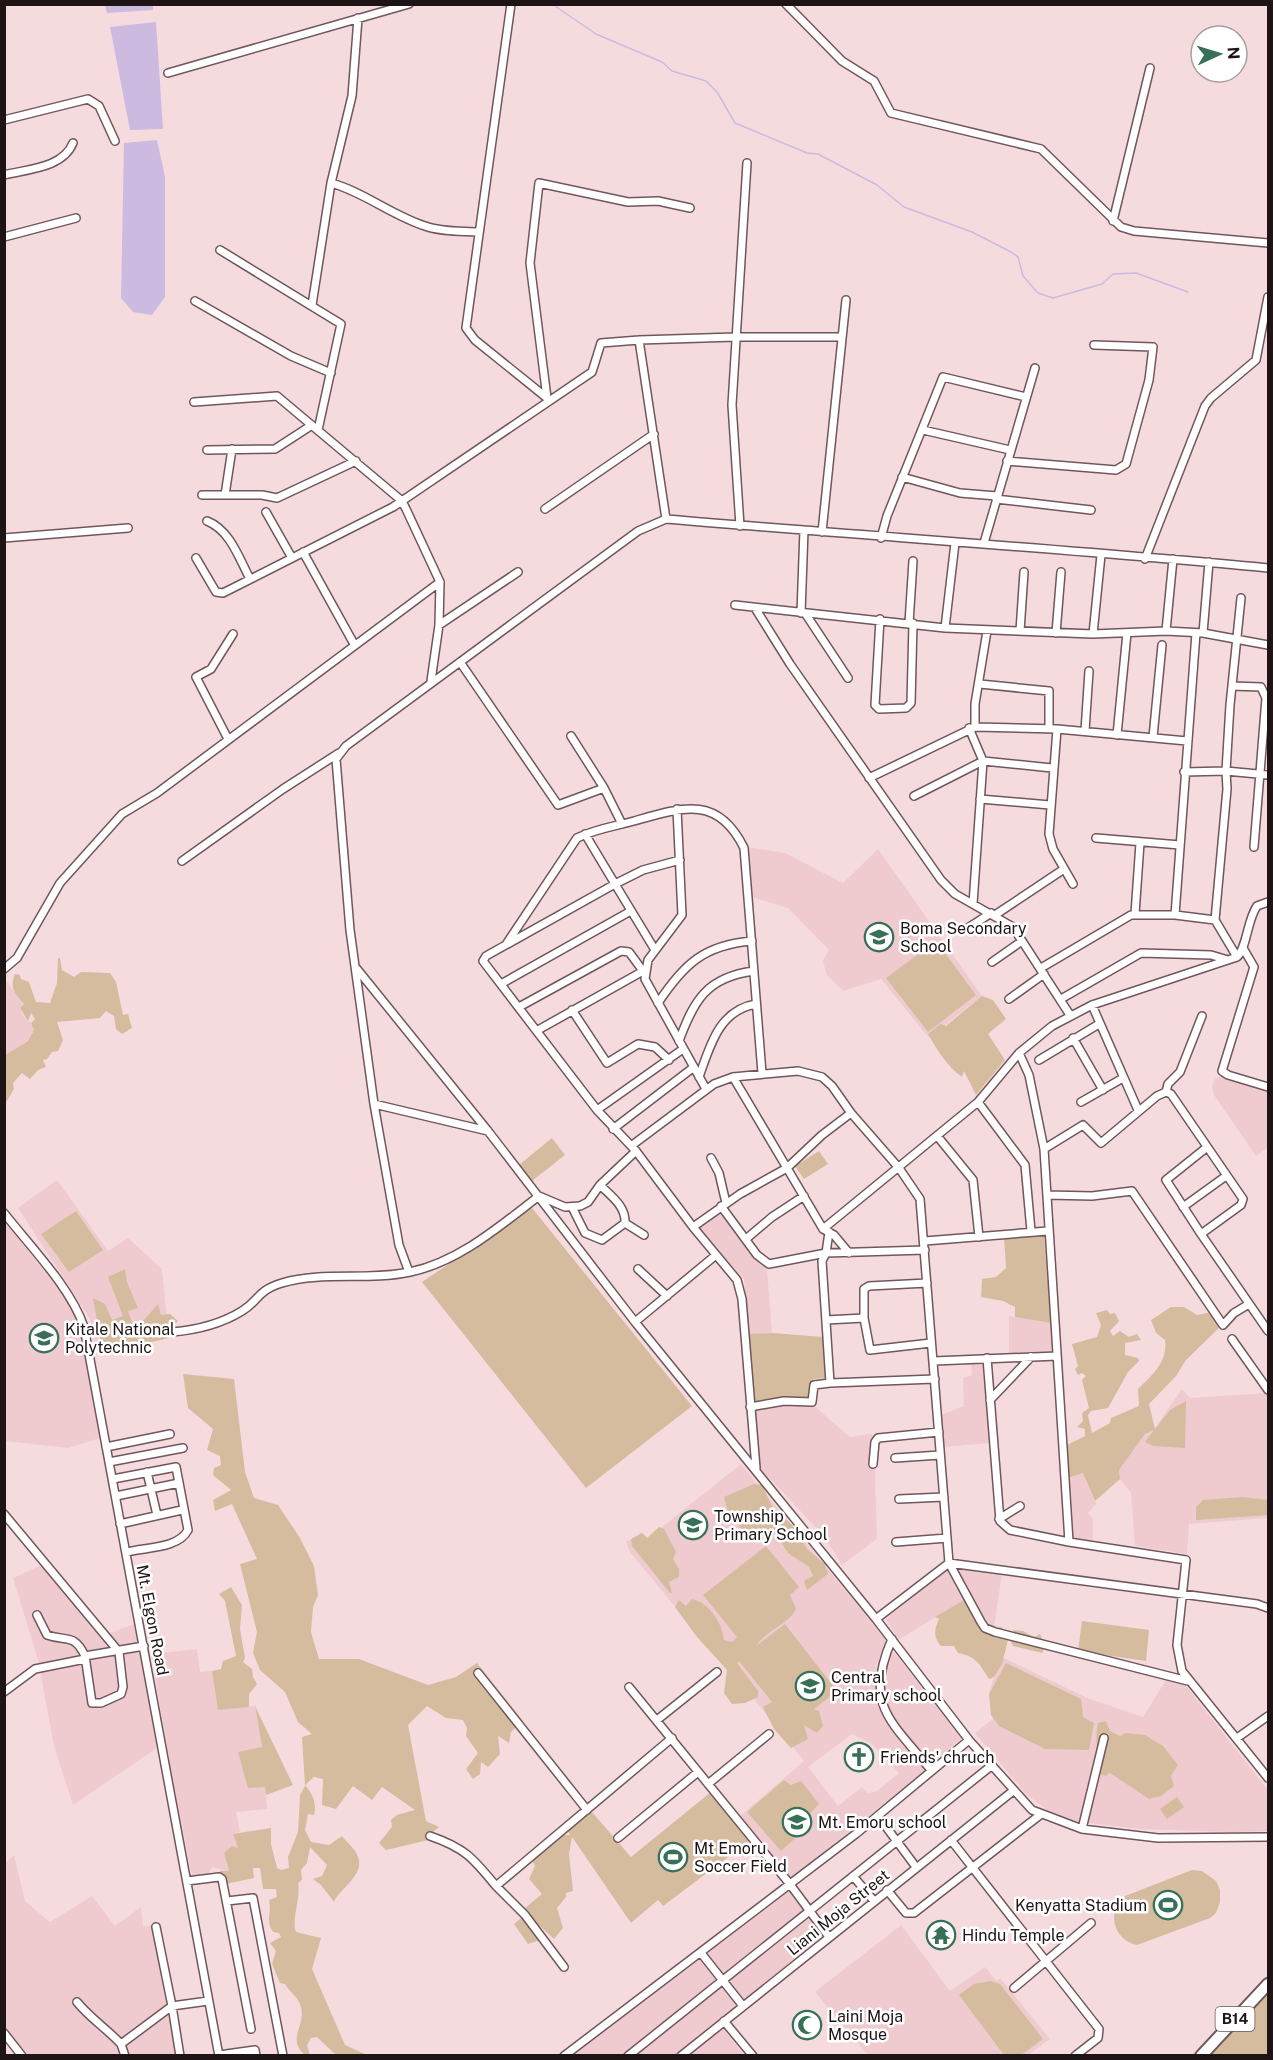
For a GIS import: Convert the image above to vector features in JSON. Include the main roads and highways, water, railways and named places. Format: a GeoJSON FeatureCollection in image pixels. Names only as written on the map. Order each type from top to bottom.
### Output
{"type":"FeatureCollection","features":[{"type":"Feature","properties":{"kind":"highway","name":"B14"},"geometry":{"type":"LineString","coordinates":[[1201,2055],[1269,1984]]}},
{"type":"Feature","properties":{"kind":"waterway"},"geometry":{"type":"LineString","coordinates":[[552,4],[596,34],[662,62],[672,71],[706,81],[717,92],[735,123],[807,153],[818,154],[877,185],[904,207],[972,232],[1011,252],[1018,257],[1023,276],[1038,293],[1053,298],[1102,284],[1113,274],[1136,273],[1188,292]]}},
{"type":"Feature","properties":{"kind":"place","name":"Boma Secondary School"},"geometry":{"type":"Point","coordinates":[879,937]}},
{"type":"Feature","properties":{"kind":"place","name":"Kitale National Polytechnic"},"geometry":{"type":"Point","coordinates":[44,1338]}},
{"type":"Feature","properties":{"kind":"place","name":"Township Primary School"},"geometry":{"type":"Point","coordinates":[693,1525]}},
{"type":"Feature","properties":{"kind":"place","name":"Central Primary school"},"geometry":{"type":"Point","coordinates":[810,1686]}},
{"type":"Feature","properties":{"kind":"place","name":"Friends' chruch"},"geometry":{"type":"Point","coordinates":[859,1757]}},
{"type":"Feature","properties":{"kind":"place","name":"Mt. Emoru school"},"geometry":{"type":"Point","coordinates":[797,1822]}},
{"type":"Feature","properties":{"kind":"place","name":"Mt Emoru Soccer Field"},"geometry":{"type":"Point","coordinates":[673,1857]}},
{"type":"Feature","properties":{"kind":"place","name":"Kenyatta Stadium"},"geometry":{"type":"Point","coordinates":[1168,1905]}},
{"type":"Feature","properties":{"kind":"place","name":"Hindu Temple"},"geometry":{"type":"Point","coordinates":[941,1935]}},
{"type":"Feature","properties":{"kind":"place","name":"Laini Moja Mosque"},"geometry":{"type":"Point","coordinates":[807,2025]}}]}
